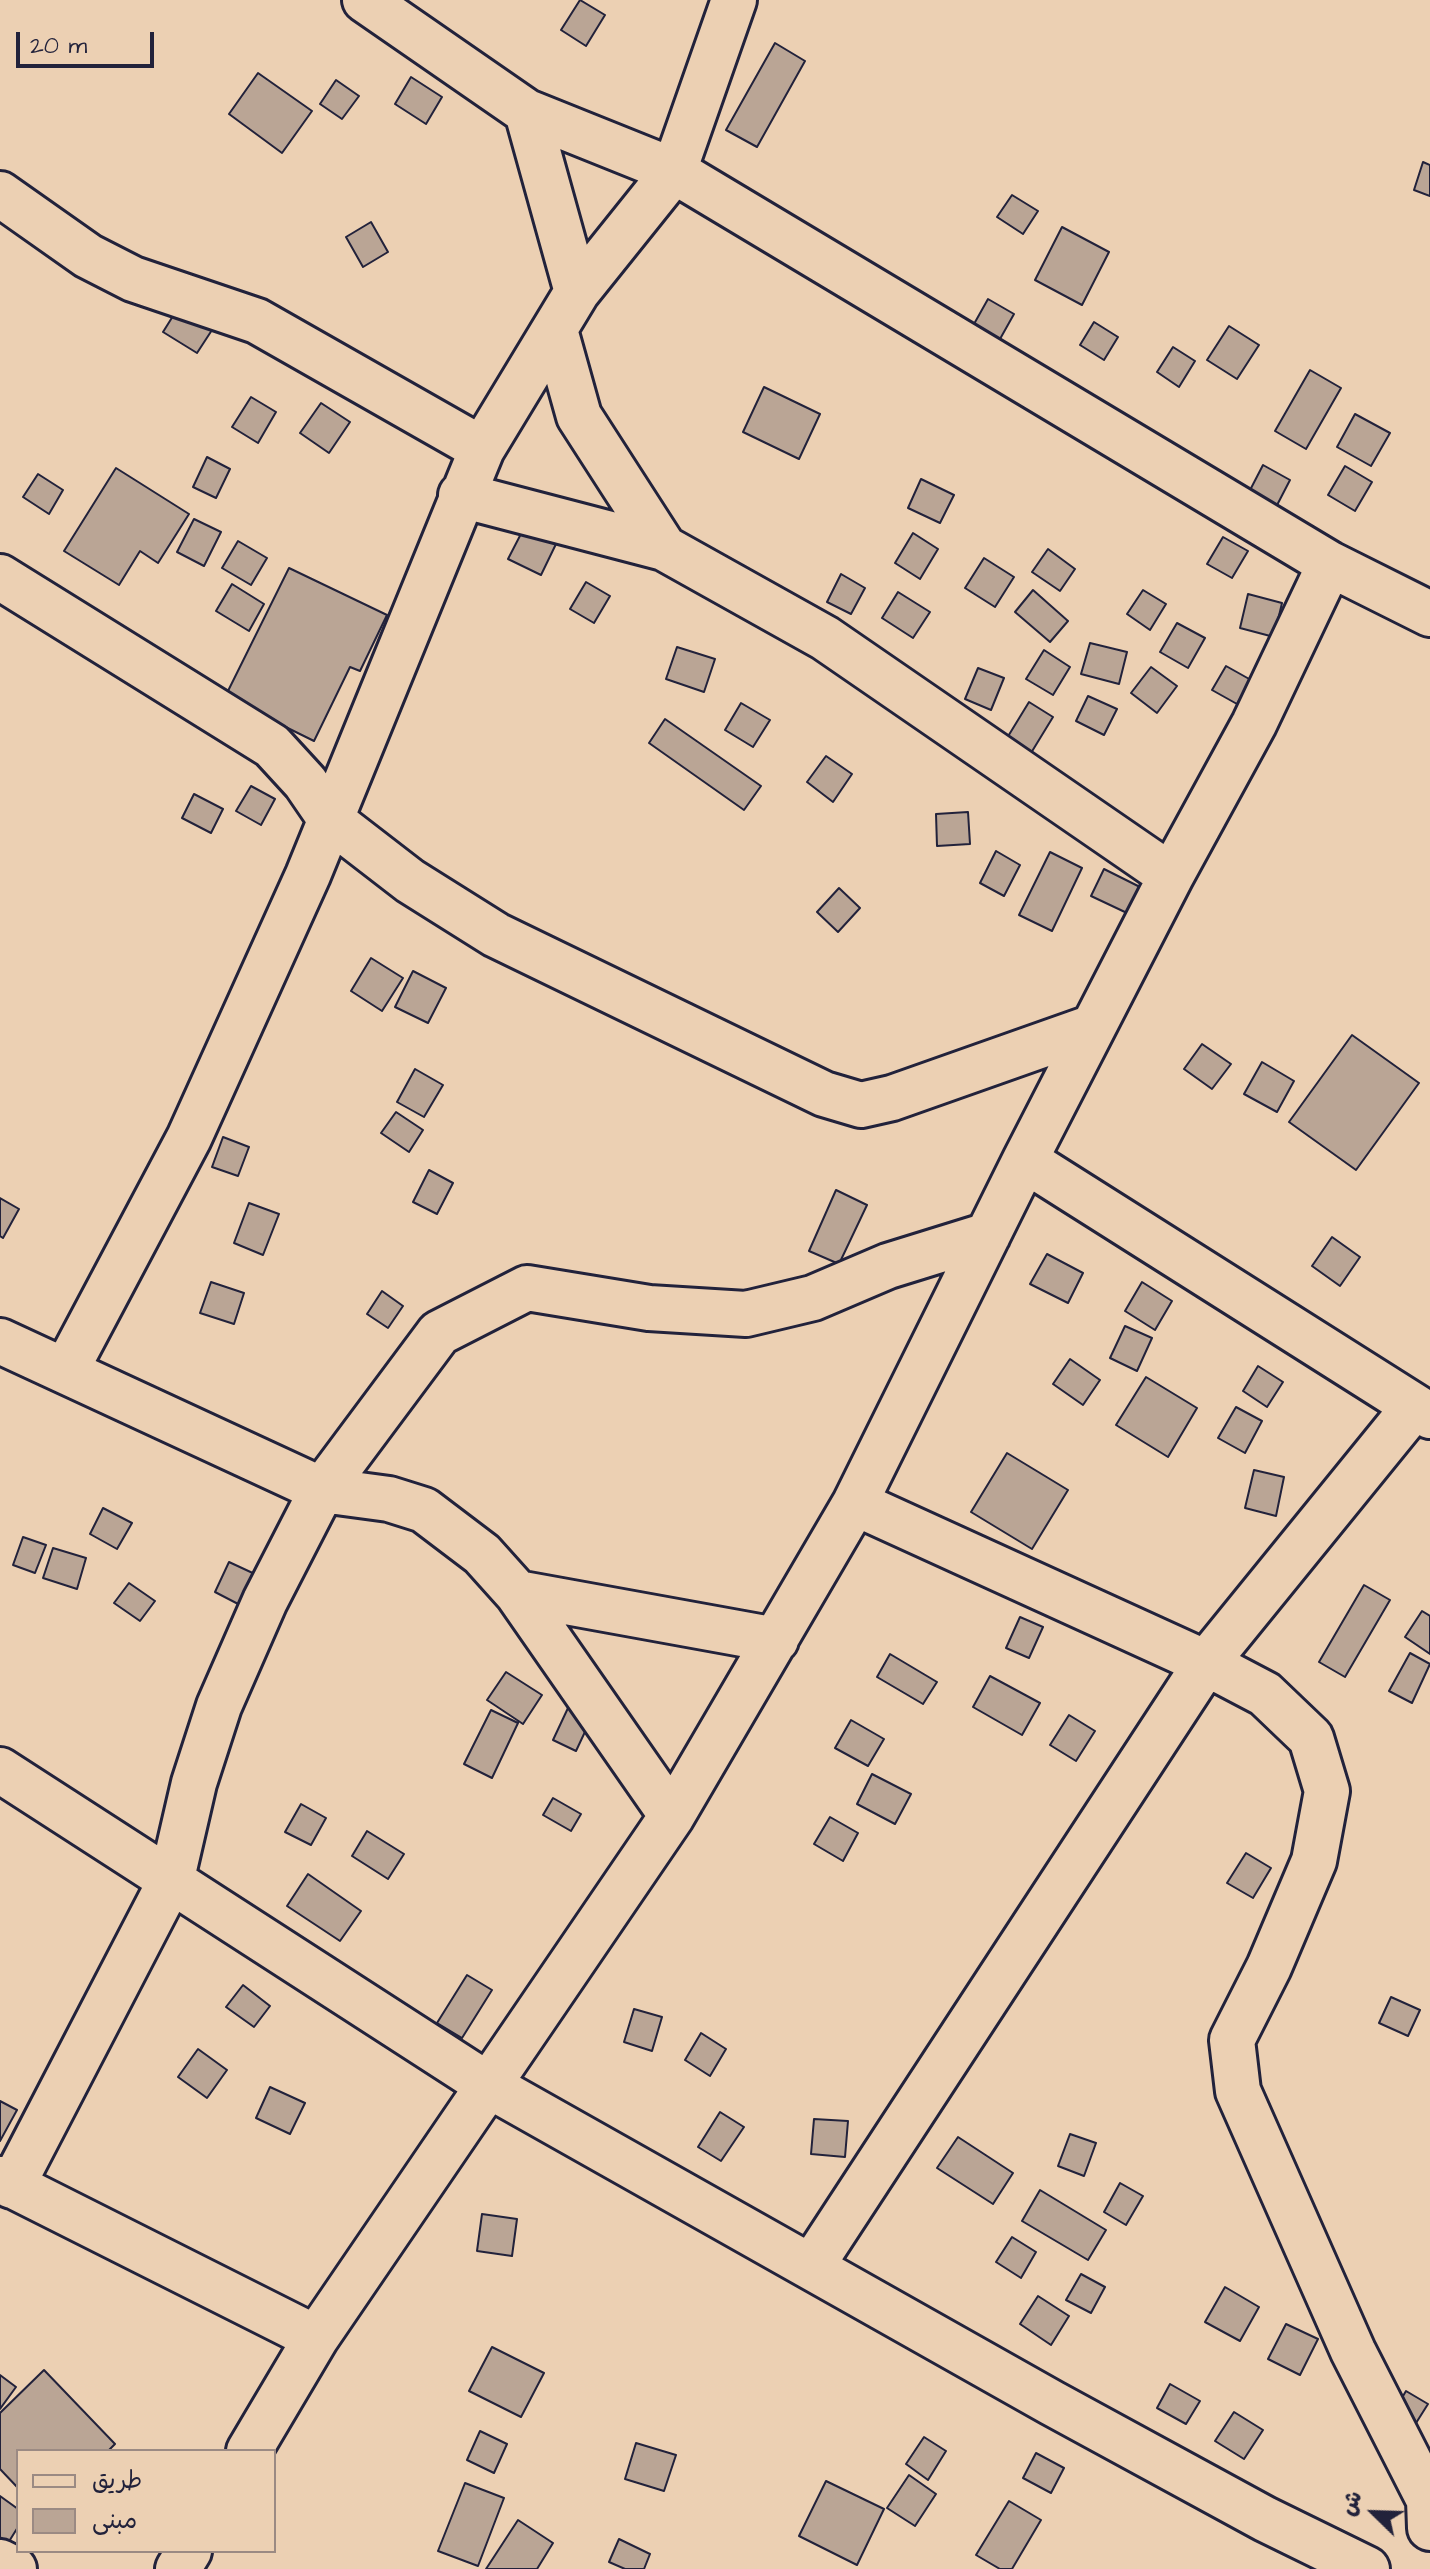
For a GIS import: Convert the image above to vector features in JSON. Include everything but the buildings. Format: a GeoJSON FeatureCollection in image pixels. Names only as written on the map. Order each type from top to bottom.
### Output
{"type":"FeatureCollection","features":[{"type":"Feature","properties":{"kind":"street"},"geometry":{"type":"LineString","coordinates":[[365,0],[527,112],[674,171],[1330,564],[1430,614]]}},
{"type":"Feature","properties":{"kind":"street"},"geometry":{"type":"LineString","coordinates":[[66,1370],[189,1138],[331,820],[482,449],[577,292],[674,171],[734,0]]}},
{"type":"Feature","properties":{"kind":"street"},"geometry":{"type":"LineString","coordinates":[[527,112],[577,292]]}},
{"type":"Feature","properties":{"kind":"street"},"geometry":{"type":"LineString","coordinates":[[0,194],[88,256],[133,279],[257,321],[482,449]]}},
{"type":"Feature","properties":{"kind":"street"},"geometry":{"type":"LineString","coordinates":[[555,330],[579,416],[664,548]]}},
{"type":"Feature","properties":{"kind":"street"},"geometry":{"type":"LineString","coordinates":[[461,495],[664,548],[825,638],[1171,876]]}},
{"type":"Feature","properties":{"kind":"street"},"geometry":{"type":"LineString","coordinates":[[250,2449],[316,2338],[672,1816],[855,1503],[1093,1027],[1254,724],[1330,564]]}},
{"type":"Feature","properties":{"kind":"street"},"geometry":{"type":"LineString","coordinates":[[0,577],[272,746],[305,782],[331,820],[410,881],[496,935],[824,1094],[861,1105],[892,1098],[1093,1027]]}},
{"type":"Feature","properties":{"kind":"street"},"geometry":{"type":"LineString","coordinates":[[811,2267],[1206,1663],[1422,1412],[1025,1160]]}},
{"type":"Feature","properties":{"kind":"street"},"geometry":{"type":"LineString","coordinates":[[316,2338],[6,2182],[172,1878],[194,1783],[219,1706],[265,1601],[322,1490],[439,1333],[527,1288],[649,1308],[746,1314],[813,1298],[888,1266],[988,1235]]}},
{"type":"Feature","properties":{"kind":"street"},"geometry":{"type":"LineString","coordinates":[[0,1341],[322,1490],[389,1499],[424,1510],[482,1554],[517,1593],[672,1816]]}},
{"type":"Feature","properties":{"kind":"street"},"geometry":{"type":"LineString","coordinates":[[855,1503],[1206,1663],[1265,1694],[1311,1738],[1327,1791],[1314,1861],[1269,1967],[1232,2040],[1238,2091],[1353,2351],[1429,2500],[1430,2528]]}},
{"type":"Feature","properties":{"kind":"street"},"geometry":{"type":"LineString","coordinates":[[517,1593],[776,1640]]}},
{"type":"Feature","properties":{"kind":"street"},"geometry":{"type":"LineString","coordinates":[[0,1770],[172,1878],[488,2085],[1265,2519],[1367,2569]]}},
{"type":"Feature","properties":{"kind":"street"},"geometry":{"type":"LineString","coordinates":[[0,2562],[14,2569]]}}]}
